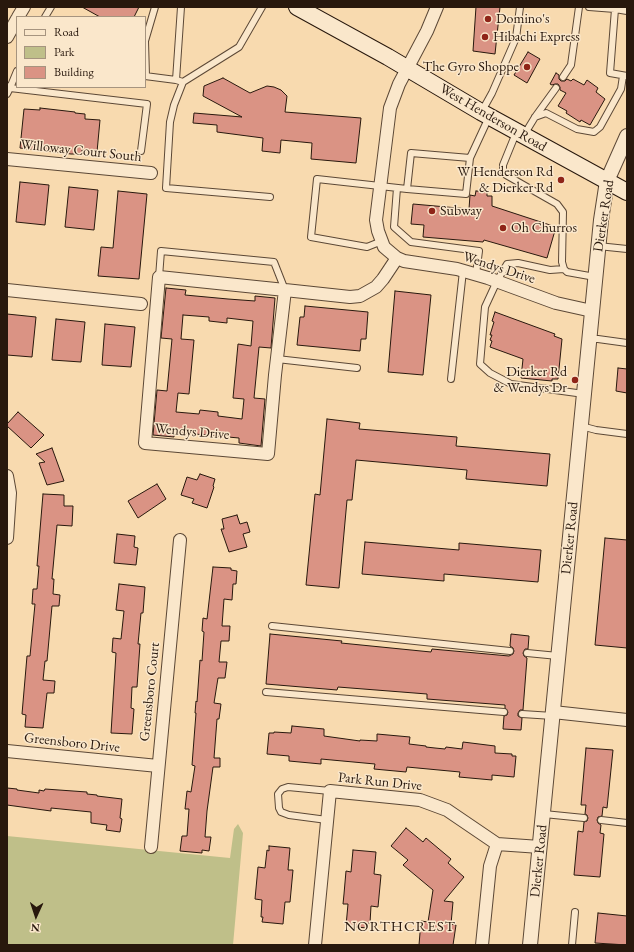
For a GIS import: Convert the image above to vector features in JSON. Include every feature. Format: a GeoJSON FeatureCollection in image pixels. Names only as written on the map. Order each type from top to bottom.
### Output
{"type":"FeatureCollection","features":[{"type":"Feature","properties":{"kind":"main road","name":"West Henderson Road"},"geometry":{"type":"LineString","coordinates":[[297,7],[407,68],[485,115],[627,192]]}},
{"type":"Feature","properties":{"kind":"street"},"geometry":{"type":"LineString","coordinates":[[19,16],[24,7]]}},
{"type":"Feature","properties":{"kind":"street"},"geometry":{"type":"LineString","coordinates":[[159,278],[350,297],[360,296],[376,287],[397,258],[388,251],[382,241],[376,220],[390,108],[395,92],[427,30],[437,7]]}},
{"type":"Feature","properties":{"kind":"street"},"geometry":{"type":"LineString","coordinates":[[7,37],[16,21]]}},
{"type":"Feature","properties":{"kind":"street","name":"Dierker Road"},"geometry":{"type":"LineString","coordinates":[[530,945],[544,814],[598,246],[607,181],[627,136]]}},
{"type":"Feature","properties":{"kind":"street","name":"Willoway Court South"},"geometry":{"type":"LineString","coordinates":[[7,159],[151,174]]}},
{"type":"Feature","properties":{"kind":"street","name":"Wendys Drive"},"geometry":{"type":"LineString","coordinates":[[397,258],[412,263],[476,274],[556,302],[592,311]]}},
{"type":"Feature","properties":{"kind":"street","name":"Wendys Drive"},"geometry":{"type":"LineString","coordinates":[[159,278],[145,443],[268,454],[285,290]]}},
{"type":"Feature","properties":{"kind":"street"},"geometry":{"type":"LineString","coordinates":[[7,290],[141,304]]}},
{"type":"Feature","properties":{"kind":"street"},"geometry":{"type":"LineString","coordinates":[[7,476],[10,493],[7,538]]}},
{"type":"Feature","properties":{"kind":"street","name":"Greensboro Court"},"geometry":{"type":"LineString","coordinates":[[151,847],[180,540]]}},
{"type":"Feature","properties":{"kind":"street"},"geometry":{"type":"LineString","coordinates":[[553,714],[627,720]]}},
{"type":"Feature","properties":{"kind":"street","name":"Greensboro Drive"},"geometry":{"type":"LineString","coordinates":[[7,751],[158,766]]}},
{"type":"Feature","properties":{"kind":"street","name":"Park Run Drive"},"geometry":{"type":"LineString","coordinates":[[315,945],[330,792],[420,800],[447,810],[497,844]]}},
{"type":"Feature","properties":{"kind":"street"},"geometry":{"type":"LineString","coordinates":[[482,945],[490,866],[497,844],[540,847]]}},
{"type":"Feature","properties":{"kind":"lane"},"geometry":{"type":"LineString","coordinates":[[46,16],[51,7]]}},
{"type":"Feature","properties":{"kind":"lane"},"geometry":{"type":"LineString","coordinates":[[146,38],[155,7]]}},
{"type":"Feature","properties":{"kind":"lane"},"geometry":{"type":"LineString","coordinates":[[176,80],[182,7]]}},
{"type":"Feature","properties":{"kind":"lane"},"geometry":{"type":"LineString","coordinates":[[262,7],[239,47],[182,82],[170,122],[166,188],[270,197]]}},
{"type":"Feature","properties":{"kind":"lane"},"geometry":{"type":"LineString","coordinates":[[382,241],[367,246],[311,238],[317,178],[407,189],[466,194],[470,158],[492,93],[516,38],[520,7]]}},
{"type":"Feature","properties":{"kind":"lane"},"geometry":{"type":"LineString","coordinates":[[563,77],[571,65],[579,7]]}},
{"type":"Feature","properties":{"kind":"lane"},"geometry":{"type":"LineString","coordinates":[[589,7],[627,10]]}},
{"type":"Feature","properties":{"kind":"lane"},"geometry":{"type":"LineString","coordinates":[[535,117],[546,113],[577,129],[594,132],[600,127],[621,89],[625,76],[610,74],[615,9]]}},
{"type":"Feature","properties":{"kind":"lane"},"geometry":{"type":"LineString","coordinates":[[7,94],[8,87],[16,73]]}},
{"type":"Feature","properties":{"kind":"lane"},"geometry":{"type":"LineString","coordinates":[[146,76],[182,82]]}},
{"type":"Feature","properties":{"kind":"lane"},"geometry":{"type":"LineString","coordinates":[[16,88],[147,104],[141,151]]}},
{"type":"Feature","properties":{"kind":"lane"},"geometry":{"type":"LineString","coordinates":[[556,88],[535,117],[520,134],[503,165],[503,171],[506,175],[557,204],[563,212],[562,262],[564,269],[567,272],[595,278]]}},
{"type":"Feature","properties":{"kind":"lane"},"geometry":{"type":"LineString","coordinates":[[546,102],[546,113]]}},
{"type":"Feature","properties":{"kind":"lane"},"geometry":{"type":"LineString","coordinates":[[407,189],[411,153],[470,158]]}},
{"type":"Feature","properties":{"kind":"lane"},"geometry":{"type":"LineString","coordinates":[[398,188],[394,227],[411,242],[479,251],[476,274]]}},
{"type":"Feature","properties":{"kind":"lane"},"geometry":{"type":"LineString","coordinates":[[598,246],[627,249]]}},
{"type":"Feature","properties":{"kind":"lane"},"geometry":{"type":"LineString","coordinates":[[159,278],[161,251],[274,262],[285,290]]}},
{"type":"Feature","properties":{"kind":"lane"},"geometry":{"type":"LineString","coordinates":[[564,269],[550,270],[518,263],[507,264],[485,307],[480,364],[490,372],[511,384],[584,394]]}},
{"type":"Feature","properties":{"kind":"lane"},"geometry":{"type":"LineString","coordinates":[[451,379],[463,271]]}},
{"type":"Feature","properties":{"kind":"lane"},"geometry":{"type":"LineString","coordinates":[[589,339],[598,338],[627,343]]}},
{"type":"Feature","properties":{"kind":"lane"},"geometry":{"type":"LineString","coordinates":[[277,359],[357,368]]}},
{"type":"Feature","properties":{"kind":"lane"},"geometry":{"type":"LineString","coordinates":[[581,426],[596,430],[627,434]]}},
{"type":"Feature","properties":{"kind":"lane"},"geometry":{"type":"LineString","coordinates":[[272,626],[510,651]]}},
{"type":"Feature","properties":{"kind":"lane"},"geometry":{"type":"LineString","coordinates":[[528,653],[558,656]]}},
{"type":"Feature","properties":{"kind":"lane"},"geometry":{"type":"LineString","coordinates":[[266,692],[504,712]]}},
{"type":"Feature","properties":{"kind":"lane"},"geometry":{"type":"LineString","coordinates":[[522,714],[553,714]]}},
{"type":"Feature","properties":{"kind":"lane"},"geometry":{"type":"LineString","coordinates":[[327,820],[289,815],[281,812],[279,808],[278,794],[282,789],[288,787],[330,792]]}},
{"type":"Feature","properties":{"kind":"lane"},"geometry":{"type":"LineString","coordinates":[[544,814],[584,818]]}},
{"type":"Feature","properties":{"kind":"lane"},"geometry":{"type":"LineString","coordinates":[[601,820],[627,822]]}},
{"type":"Feature","properties":{"kind":"lane"},"geometry":{"type":"LineString","coordinates":[[572,945],[576,912]]}},
{"type":"Feature","properties":{"kind":"green space"},"geometry":{"type":"Polygon","coordinates":[[[238,824],[243,833],[233,945],[7,945],[7,836],[230,858],[234,829],[238,824]]]}},
{"type":"Feature","properties":{"kind":"building"},"geometry":{"type":"Polygon","coordinates":[[[82,7],[139,7],[134,16],[98,16],[82,7]]]}},
{"type":"Feature","properties":{"kind":"building"},"geometry":{"type":"Polygon","coordinates":[[[476,7],[500,7],[495,54],[473,51],[476,7]]]}},
{"type":"Feature","properties":{"kind":"building","name":"The Gyro Shoppe"},"geometry":{"type":"Polygon","coordinates":[[[528,52],[540,59],[527,83],[514,75],[528,52]]]}},
{"type":"Feature","properties":{"kind":"building"},"geometry":{"type":"Polygon","coordinates":[[[556,73],[559,75],[559,79],[561,81],[565,81],[567,79],[571,81],[573,79],[584,85],[587,80],[598,88],[596,92],[605,99],[590,125],[581,120],[580,122],[566,113],[567,111],[558,106],[566,93],[560,90],[558,84],[550,84],[556,73]]]}},
{"type":"Feature","properties":{"kind":"building"},"geometry":{"type":"Polygon","coordinates":[[[223,78],[250,93],[267,86],[281,90],[287,96],[285,112],[361,118],[356,163],[311,159],[312,143],[281,140],[280,153],[262,151],[263,138],[217,132],[217,125],[193,123],[194,113],[242,117],[203,96],[204,86],[223,78]]]}},
{"type":"Feature","properties":{"kind":"building"},"geometry":{"type":"Polygon","coordinates":[[[40,108],[85,114],[85,119],[100,120],[97,152],[82,150],[82,154],[71,154],[20,148],[24,109],[40,110],[40,108]]]}},
{"type":"Feature","properties":{"kind":"building"},"geometry":{"type":"Polygon","coordinates":[[[20,182],[49,185],[45,225],[16,222],[20,182]]]}},
{"type":"Feature","properties":{"kind":"building"},"geometry":{"type":"Polygon","coordinates":[[[69,187],[98,190],[94,230],[65,227],[69,187]]]}},
{"type":"Feature","properties":{"kind":"building"},"geometry":{"type":"Polygon","coordinates":[[[118,191],[147,194],[139,279],[98,276],[101,247],[113,248],[118,191]]]}},
{"type":"Feature","properties":{"kind":"building"},"geometry":{"type":"Polygon","coordinates":[[[476,191],[487,192],[487,196],[492,196],[492,206],[556,227],[547,258],[484,240],[483,242],[423,237],[424,225],[411,224],[413,204],[469,209],[470,195],[475,196],[476,191]]]}},
{"type":"Feature","properties":{"kind":"building"},"geometry":{"type":"Polygon","coordinates":[[[166,288],[186,290],[185,295],[228,299],[255,301],[255,296],[275,298],[271,348],[259,347],[254,398],[265,399],[261,446],[239,443],[239,438],[174,432],[174,437],[153,435],[157,390],[167,391],[172,339],[161,338],[166,288]],[[183,315],[181,339],[194,340],[189,394],[178,393],[176,412],[199,414],[200,410],[218,412],[218,416],[242,419],[244,399],[233,398],[238,344],[251,346],[253,321],[227,318],[227,323],[209,321],[209,317],[183,315]]]}},
{"type":"Feature","properties":{"kind":"building"},"geometry":{"type":"Polygon","coordinates":[[[395,291],[431,295],[423,375],[388,372],[395,291]]]}},
{"type":"Feature","properties":{"kind":"building"},"geometry":{"type":"Polygon","coordinates":[[[305,306],[368,312],[366,339],[361,339],[360,351],[297,345],[300,317],[304,317],[305,306]]]}},
{"type":"Feature","properties":{"kind":"building"},"geometry":{"type":"Polygon","coordinates":[[[495,312],[555,334],[554,336],[562,339],[558,379],[552,379],[552,381],[521,378],[523,359],[490,347],[492,335],[490,335],[494,322],[492,321],[495,312]]]}},
{"type":"Feature","properties":{"kind":"building"},"geometry":{"type":"Polygon","coordinates":[[[7,314],[36,317],[32,357],[7,355],[7,314]]]}},
{"type":"Feature","properties":{"kind":"building"},"geometry":{"type":"Polygon","coordinates":[[[56,319],[85,322],[81,362],[52,360],[56,319]]]}},
{"type":"Feature","properties":{"kind":"building"},"geometry":{"type":"Polygon","coordinates":[[[105,324],[135,327],[131,367],[102,365],[105,324]]]}},
{"type":"Feature","properties":{"kind":"building"},"geometry":{"type":"Polygon","coordinates":[[[618,368],[627,369],[627,393],[616,391],[618,368]]]}},
{"type":"Feature","properties":{"kind":"building"},"geometry":{"type":"Polygon","coordinates":[[[18,412],[44,435],[31,448],[7,426],[7,424],[18,412]]]}},
{"type":"Feature","properties":{"kind":"building"},"geometry":{"type":"Polygon","coordinates":[[[327,419],[360,423],[359,429],[457,437],[456,446],[550,454],[547,486],[466,479],[467,470],[356,460],[352,500],[347,500],[339,588],[306,585],[315,494],[320,495],[327,419]]]}},
{"type":"Feature","properties":{"kind":"building"},"geometry":{"type":"Polygon","coordinates":[[[52,448],[64,481],[47,485],[39,463],[45,462],[36,454],[52,448]]]}},
{"type":"Feature","properties":{"kind":"building"},"geometry":{"type":"Polygon","coordinates":[[[200,474],[215,479],[207,508],[192,503],[194,499],[181,495],[187,477],[197,480],[200,474]]]}},
{"type":"Feature","properties":{"kind":"building"},"geometry":{"type":"Polygon","coordinates":[[[157,484],[166,499],[138,518],[128,501],[157,484]]]}},
{"type":"Feature","properties":{"kind":"building"},"geometry":{"type":"Polygon","coordinates":[[[43,494],[64,495],[64,506],[73,506],[72,526],[57,525],[52,579],[54,579],[53,594],[60,595],[59,606],[52,606],[47,661],[45,661],[43,680],[55,681],[54,693],[47,693],[43,728],[25,727],[26,715],[22,714],[27,656],[30,656],[35,604],[32,604],[33,589],[37,589],[39,566],[37,566],[43,494]]]}},
{"type":"Feature","properties":{"kind":"building"},"geometry":{"type":"Polygon","coordinates":[[[237,515],[240,524],[247,522],[250,532],[243,534],[247,547],[229,552],[221,529],[224,529],[222,519],[237,515]]]}},
{"type":"Feature","properties":{"kind":"building"},"geometry":{"type":"Polygon","coordinates":[[[117,534],[135,536],[134,547],[138,548],[136,565],[114,563],[117,534]]]}},
{"type":"Feature","properties":{"kind":"building"},"geometry":{"type":"Polygon","coordinates":[[[605,538],[627,540],[627,648],[595,645],[605,538]]]}},
{"type":"Feature","properties":{"kind":"building"},"geometry":{"type":"Polygon","coordinates":[[[365,542],[459,550],[459,543],[541,550],[538,582],[444,574],[444,581],[362,574],[365,542]]]}},
{"type":"Feature","properties":{"kind":"building"},"geometry":{"type":"Polygon","coordinates":[[[213,567],[231,568],[231,570],[237,571],[236,584],[233,584],[232,600],[224,599],[222,626],[230,626],[229,641],[221,641],[219,662],[227,662],[225,678],[218,678],[214,703],[221,704],[219,719],[217,719],[214,758],[220,758],[220,767],[213,767],[205,837],[211,837],[209,851],[202,850],[202,853],[180,851],[182,836],[187,836],[189,809],[185,809],[187,791],[191,792],[195,766],[192,765],[200,660],[202,661],[204,632],[202,631],[203,618],[207,619],[213,567]]]}},
{"type":"Feature","properties":{"kind":"building"},"geometry":{"type":"Polygon","coordinates":[[[119,584],[145,587],[138,644],[140,644],[137,687],[132,687],[131,708],[134,709],[132,734],[111,733],[116,653],[112,652],[113,638],[121,639],[124,611],[116,610],[119,584]]]}},
{"type":"Feature","properties":{"kind":"building"},"geometry":{"type":"Polygon","coordinates":[[[270,634],[431,652],[432,649],[509,656],[513,654],[514,651],[510,646],[511,634],[529,636],[528,649],[525,649],[523,653],[527,658],[523,710],[520,710],[518,713],[518,716],[522,718],[521,730],[503,729],[504,716],[507,715],[508,712],[505,705],[427,699],[427,694],[338,687],[337,690],[266,684],[270,634]]]}},
{"type":"Feature","properties":{"kind":"building"},"geometry":{"type":"Polygon","coordinates":[[[292,726],[324,729],[324,736],[360,741],[377,741],[377,734],[410,737],[409,744],[435,748],[445,749],[446,747],[462,749],[463,742],[495,746],[495,753],[512,754],[512,756],[516,756],[514,777],[492,775],[492,780],[459,777],[460,772],[407,767],[406,772],[374,769],[375,764],[321,759],[321,764],[289,761],[289,756],[267,754],[269,733],[291,733],[292,726]]]}},
{"type":"Feature","properties":{"kind":"building"},"geometry":{"type":"Polygon","coordinates":[[[586,748],[613,750],[607,808],[603,807],[602,816],[598,817],[597,820],[601,825],[600,833],[604,834],[600,877],[574,875],[578,831],[583,832],[584,822],[587,821],[588,818],[585,814],[586,805],[581,805],[586,748]]]}},
{"type":"Feature","properties":{"kind":"building"},"geometry":{"type":"Polygon","coordinates":[[[7,788],[39,793],[39,790],[44,791],[45,789],[87,792],[87,794],[97,796],[122,799],[120,818],[122,819],[120,832],[106,830],[107,825],[91,823],[91,812],[51,808],[51,811],[7,805],[7,788]]]}},
{"type":"Feature","properties":{"kind":"building"},"geometry":{"type":"Polygon","coordinates":[[[406,828],[423,842],[426,838],[451,859],[448,863],[464,877],[444,901],[453,902],[451,924],[456,925],[453,945],[419,945],[421,921],[428,922],[433,890],[403,865],[408,860],[391,846],[406,828]]]}},
{"type":"Feature","properties":{"kind":"building"},"geometry":{"type":"Polygon","coordinates":[[[269,846],[290,848],[288,870],[293,870],[290,902],[285,902],[283,924],[262,922],[262,900],[255,899],[258,867],[265,868],[267,850],[269,851],[269,846]]]}},
{"type":"Feature","properties":{"kind":"building"},"geometry":{"type":"Polygon","coordinates":[[[353,850],[376,852],[374,874],[381,875],[378,907],[371,906],[370,923],[368,923],[367,928],[346,926],[348,904],[343,904],[346,871],[351,872],[353,850]]]}},
{"type":"Feature","properties":{"kind":"building"},"geometry":{"type":"Polygon","coordinates":[[[598,913],[627,916],[627,945],[595,943],[598,913]]]}},
{"type":"Feature","properties":{"kind":"place","name":"Domino's"},"geometry":{"type":"Point","coordinates":[488,19]}},
{"type":"Feature","properties":{"kind":"place","name":"Hibachi Express"},"geometry":{"type":"Point","coordinates":[485,37]}},
{"type":"Feature","properties":{"kind":"place","name":"The Gyro Shoppe"},"geometry":{"type":"Point","coordinates":[527,67]}},
{"type":"Feature","properties":{"kind":"place","name":"W Henderson Rd & Dierker Rd"},"geometry":{"type":"Point","coordinates":[561,180]}},
{"type":"Feature","properties":{"kind":"place","name":"Subway"},"geometry":{"type":"Point","coordinates":[432,211]}},
{"type":"Feature","properties":{"kind":"place","name":"Oh Churros"},"geometry":{"type":"Point","coordinates":[503,228]}},
{"type":"Feature","properties":{"kind":"place","name":"Dierker Rd & Wendys Dr"},"geometry":{"type":"Point","coordinates":[575,380]}},
{"type":"Feature","properties":{"kind":"district","name":"NORTHCREST"},"geometry":{"type":"Point","coordinates":[400,927]}}]}
